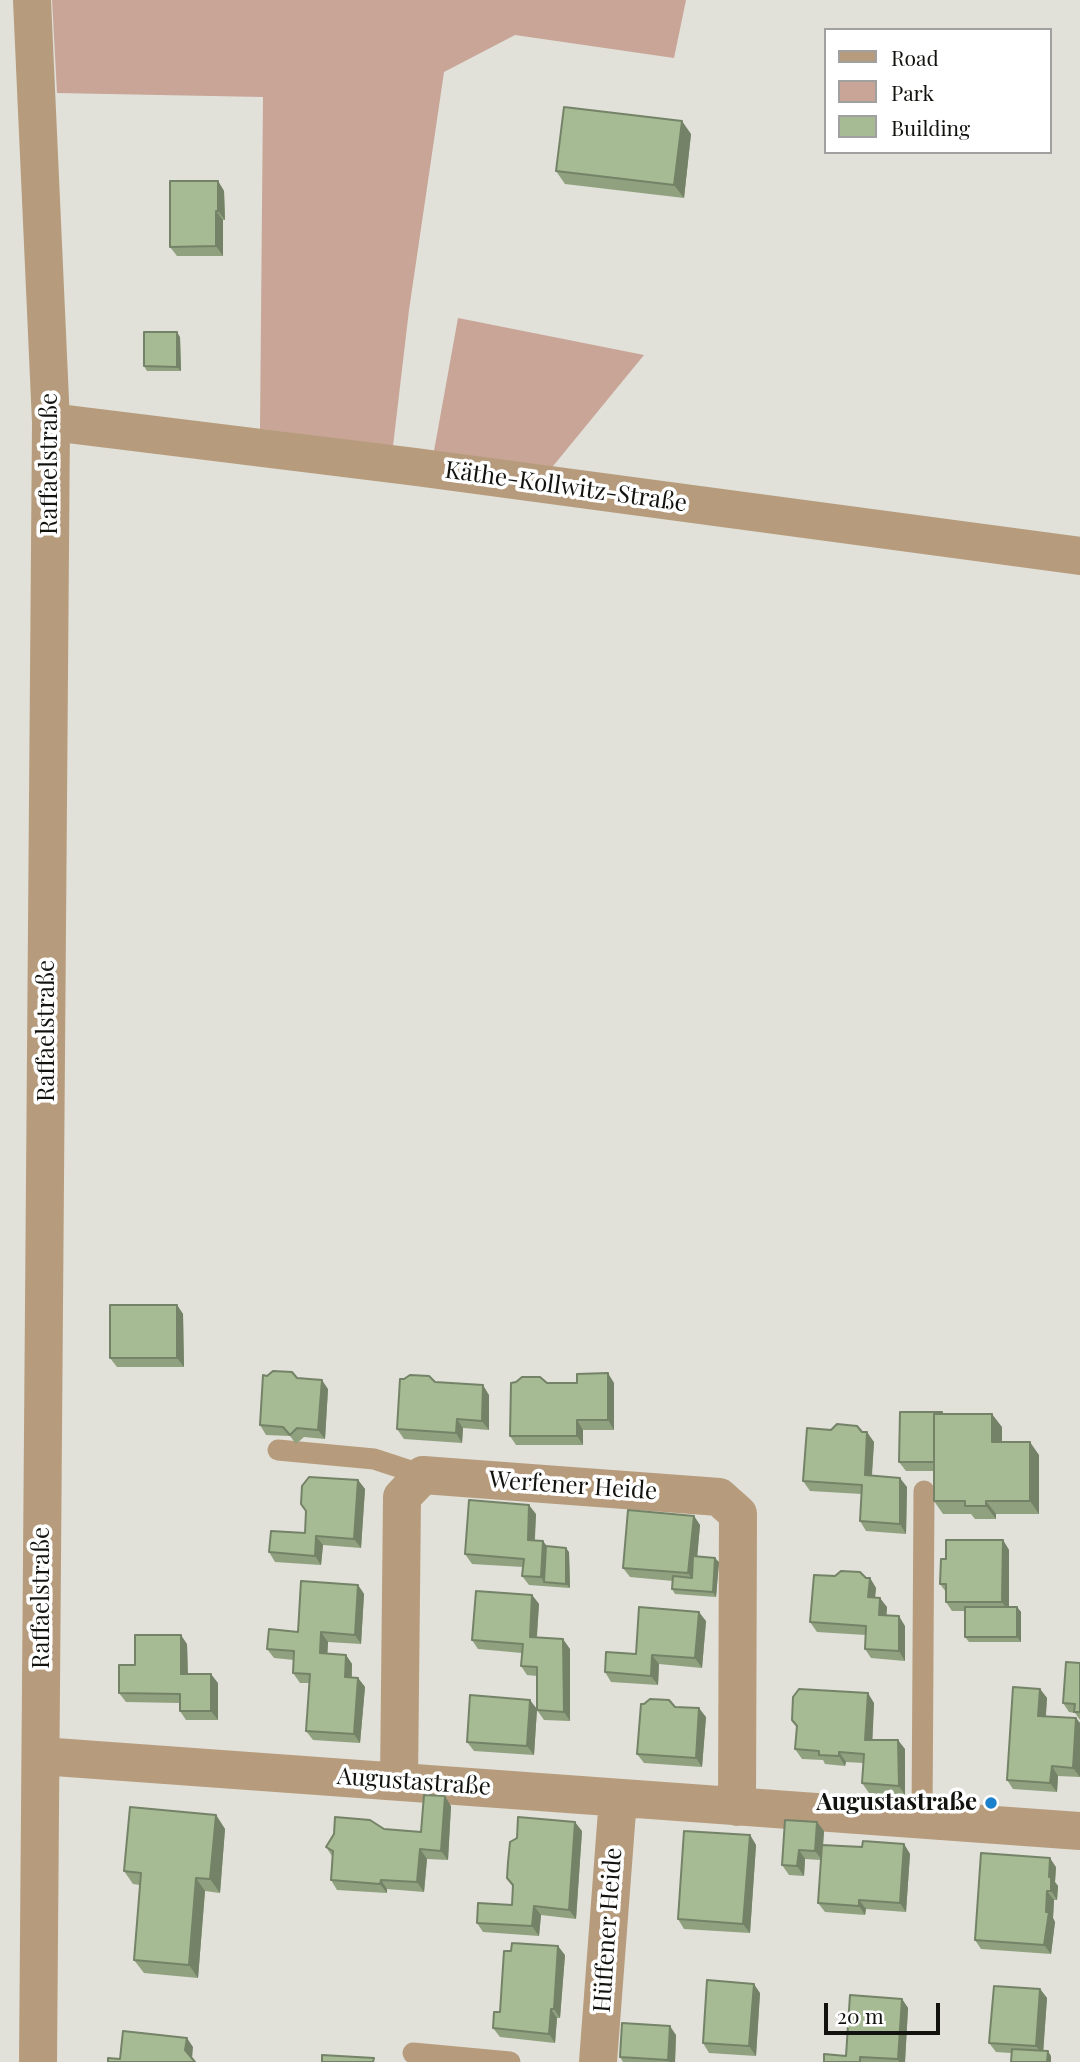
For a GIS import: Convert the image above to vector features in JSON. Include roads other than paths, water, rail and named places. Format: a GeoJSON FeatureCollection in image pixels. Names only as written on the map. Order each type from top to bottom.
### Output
{"type":"FeatureCollection","features":[{"type":"Feature","properties":{"kind":"street","name":"Raffaelstraße"},"geometry":{"type":"LineString","coordinates":[[32,0],[51,422],[38,2062]]}},
{"type":"Feature","properties":{"kind":"street","name":"Käthe-Kollwitz-Straße"},"geometry":{"type":"LineString","coordinates":[[51,422],[403,465],[1080,556]]}},
{"type":"Feature","properties":{"kind":"street"},"geometry":{"type":"LineString","coordinates":[[399,1781],[402,1497],[422,1475]]}},
{"type":"Feature","properties":{"kind":"street","name":"Werfener Heide"},"geometry":{"type":"LineString","coordinates":[[422,1475],[719,1497],[738,1514],[737,1807]]}},
{"type":"Feature","properties":{"kind":"street","name":"Augustastraße"},"geometry":{"type":"LineString","coordinates":[[41,1756],[1080,1831]]}},
{"type":"Feature","properties":{"kind":"street","name":"Hüffener Heide"},"geometry":{"type":"LineString","coordinates":[[598,2062],[618,1798]]}},
{"type":"Feature","properties":{"kind":"lane"},"geometry":{"type":"LineString","coordinates":[[278,1450],[374,1459],[422,1475]]}},
{"type":"Feature","properties":{"kind":"lane"},"geometry":{"type":"LineString","coordinates":[[922,1819],[924,1491]]}},
{"type":"Feature","properties":{"kind":"lane"},"geometry":{"type":"LineString","coordinates":[[413,2053],[510,2062]]}},
{"type":"Feature","properties":{"kind":"place","name":"Augustastraße"},"geometry":{"type":"Point","coordinates":[991,1803]}}]}
